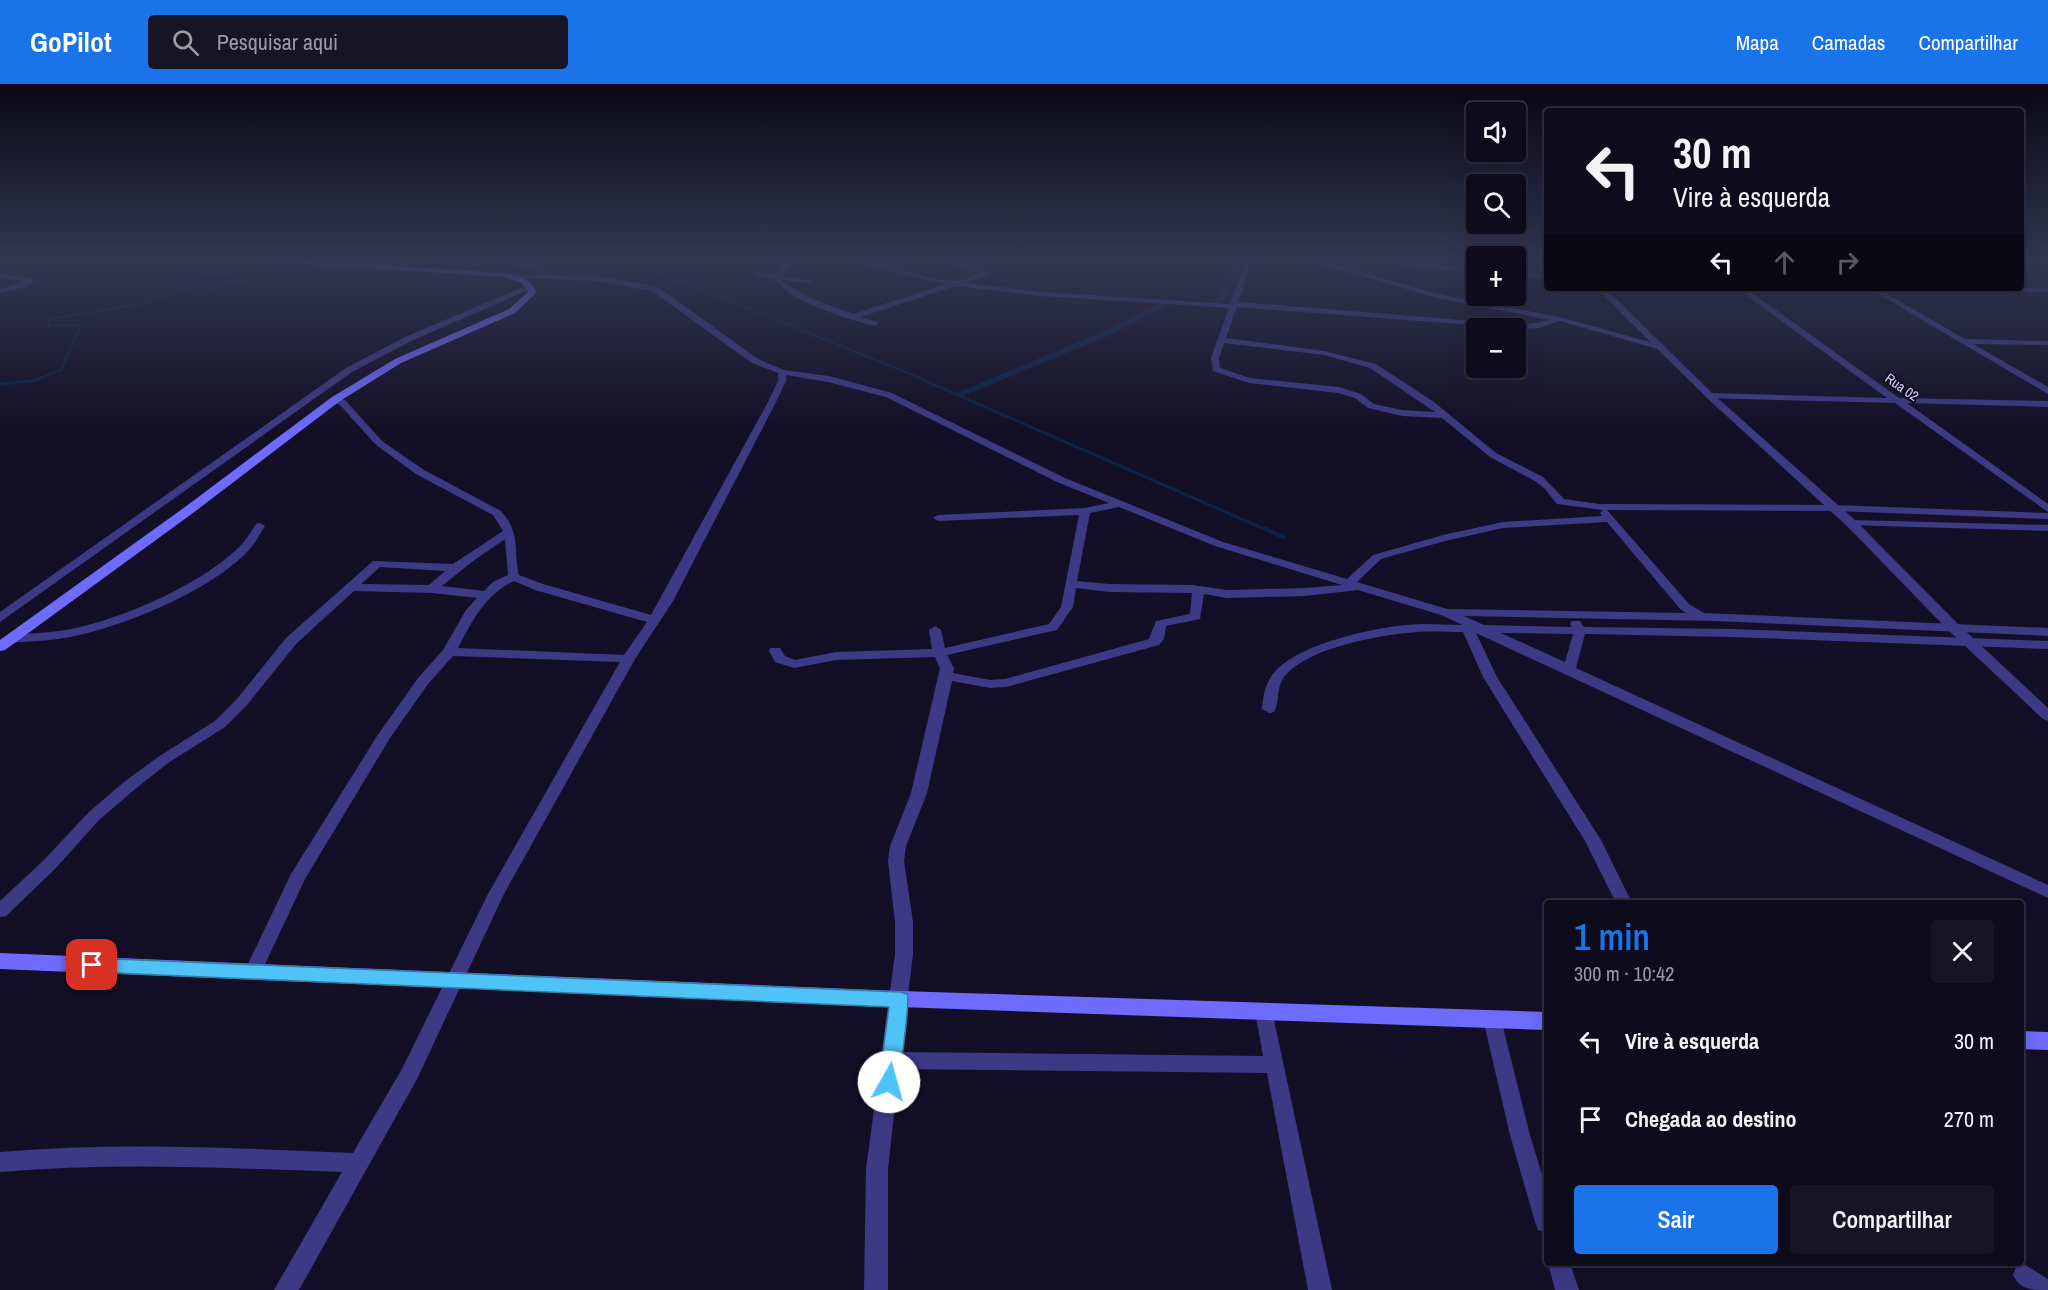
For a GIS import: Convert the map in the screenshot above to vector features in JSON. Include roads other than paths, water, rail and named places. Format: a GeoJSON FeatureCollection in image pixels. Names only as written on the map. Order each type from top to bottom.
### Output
{"type":"FeatureCollection","features":[{"type":"Feature","properties":{"kind":"main road"},"geometry":{"type":"LineString","coordinates":[[0,646],[336,399],[398,362],[500,316]]}},
{"type":"Feature","properties":{"kind":"main road"},"geometry":{"type":"LineString","coordinates":[[0,961],[900,999],[1544,1021]]}},
{"type":"Feature","properties":{"kind":"main road"},"geometry":{"type":"LineString","coordinates":[[2024,1040],[2048,1041]]}},
{"type":"Feature","properties":{"kind":"street"},"geometry":{"type":"LineString","coordinates":[[0,618],[349,370],[408,339],[462,316]]}},
{"type":"Feature","properties":{"kind":"street"},"geometry":{"type":"LineString","coordinates":[[693,316],[755,361],[782,372],[829,379],[889,395],[1061,480],[1219,544],[1445,612],[1473,628],[1569,670],[2048,892]]}},
{"type":"Feature","properties":{"kind":"street"},"geometry":{"type":"LineString","coordinates":[[855,316],[874,324]]}},
{"type":"Feature","properties":{"kind":"street"},"geometry":{"type":"LineString","coordinates":[[1229,316],[1214,364],[1216,369],[1235,377],[1328,388],[1358,396],[1371,406],[1402,413],[1444,415]]}},
{"type":"Feature","properties":{"kind":"street"},"geometry":{"type":"LineString","coordinates":[[1382,316],[1524,327],[1560,320]]}},
{"type":"Feature","properties":{"kind":"street"},"geometry":{"type":"LineString","coordinates":[[1540,316],[1661,348]]}},
{"type":"Feature","properties":{"kind":"street"},"geometry":{"type":"LineString","coordinates":[[1629,316],[1714,399],[1851,523],[1953,627],[2048,716]]}},
{"type":"Feature","properties":{"kind":"street","name":"Rua 02"},"geometry":{"type":"LineString","coordinates":[[1780,316],[2048,509]]}},
{"type":"Feature","properties":{"kind":"street"},"geometry":{"type":"LineString","coordinates":[[1922,316],[1965,341],[1980,345],[1994,348],[2048,349]]}},
{"type":"Feature","properties":{"kind":"street"},"geometry":{"type":"LineString","coordinates":[[1934,316],[2048,391]]}},
{"type":"Feature","properties":{"kind":"street"},"geometry":{"type":"LineString","coordinates":[[1221,340],[1324,353],[1359,361],[1387,374],[1460,425],[1476,442],[1493,454],[1544,483],[1561,502],[1599,507],[1835,508],[2048,516]]}},
{"type":"Feature","properties":{"kind":"street"},"geometry":{"type":"LineString","coordinates":[[1980,345],[2048,343]]}},
{"type":"Feature","properties":{"kind":"street"},"geometry":{"type":"LineString","coordinates":[[1994,348],[2048,381]]}},
{"type":"Feature","properties":{"kind":"street"},"geometry":{"type":"LineString","coordinates":[[286,1290],[410,1073],[496,894],[628,659],[655,620],[772,402],[782,381],[782,372]]}},
{"type":"Feature","properties":{"kind":"street"},"geometry":{"type":"LineString","coordinates":[[336,399],[343,403],[379,443],[420,472],[497,513],[507,522],[512,550],[510,565],[514,577],[539,587],[655,620]]}},
{"type":"Feature","properties":{"kind":"street"},"geometry":{"type":"LineString","coordinates":[[1714,399],[2048,404]]}},
{"type":"Feature","properties":{"kind":"street"},"geometry":{"type":"LineString","coordinates":[[1714,399],[2048,412]]}},
{"type":"Feature","properties":{"kind":"street"},"geometry":{"type":"LineString","coordinates":[[938,518],[1085,512],[1120,504]]}},
{"type":"Feature","properties":{"kind":"street"},"geometry":{"type":"LineString","coordinates":[[1599,507],[1650,569],[1685,606],[1731,633]]}},
{"type":"Feature","properties":{"kind":"street"},"geometry":{"type":"LineString","coordinates":[[776,651],[780,659],[794,664],[836,656],[939,653],[1053,627],[1067,607],[1085,512]]}},
{"type":"Feature","properties":{"kind":"street"},"geometry":{"type":"LineString","coordinates":[[1071,584],[1109,588],[1198,590],[1227,594],[1258,594],[1355,585],[1377,557],[1443,538],[1503,525],[1610,519]]}},
{"type":"Feature","properties":{"kind":"street"},"geometry":{"type":"LineString","coordinates":[[1851,523],[2048,528]]}},
{"type":"Feature","properties":{"kind":"street"},"geometry":{"type":"LineString","coordinates":[[11,639],[78,632],[156,604],[224,566],[248,545],[260,526]]}},
{"type":"Feature","properties":{"kind":"street"},"geometry":{"type":"LineString","coordinates":[[432,590],[454,568],[509,532]]}},
{"type":"Feature","properties":{"kind":"street"},"geometry":{"type":"LineString","coordinates":[[0,911],[49,865],[94,816],[129,786],[163,760],[220,724],[242,702],[291,641],[377,563],[454,568]]}},
{"type":"Feature","properties":{"kind":"street"},"geometry":{"type":"LineString","coordinates":[[253,972],[274,923],[303,868],[384,736],[423,681],[449,652],[472,610],[485,595],[514,577]]}},
{"type":"Feature","properties":{"kind":"street"},"geometry":{"type":"LineString","coordinates":[[352,586],[485,595]]}},
{"type":"Feature","properties":{"kind":"street"},"geometry":{"type":"LineString","coordinates":[[945,676],[990,684],[1006,683],[1154,642],[1158,639],[1160,624],[1196,616],[1198,590]]}},
{"type":"Feature","properties":{"kind":"street"},"geometry":{"type":"LineString","coordinates":[[1445,612],[1701,616],[2048,632]]}},
{"type":"Feature","properties":{"kind":"street"},"geometry":{"type":"LineString","coordinates":[[1568,613],[1580,630]]}},
{"type":"Feature","properties":{"kind":"street"},"geometry":{"type":"LineString","coordinates":[[1269,708],[1272,688],[1278,675],[1292,664],[1323,649],[1387,631],[1419,628],[1731,633],[2048,645]]}},
{"type":"Feature","properties":{"kind":"street"},"geometry":{"type":"LineString","coordinates":[[1473,628],[1490,676],[1593,840],[1623,900]]}},
{"type":"Feature","properties":{"kind":"street"},"geometry":{"type":"LineString","coordinates":[[876,1290],[877,1169],[904,954],[904,922],[898,889],[897,854],[919,793],[943,693],[947,668],[939,653],[936,630]]}},
{"type":"Feature","properties":{"kind":"street"},"geometry":{"type":"LineString","coordinates":[[1569,670],[1580,630]]}},
{"type":"Feature","properties":{"kind":"street"},"geometry":{"type":"LineString","coordinates":[[449,652],[628,659]]}},
{"type":"Feature","properties":{"kind":"street"},"geometry":{"type":"LineString","coordinates":[[1264,1011],[1320,1290]]}},
{"type":"Feature","properties":{"kind":"street"},"geometry":{"type":"LineString","coordinates":[[1492,1018],[1520,1136],[1544,1215]]}},
{"type":"Feature","properties":{"kind":"street"},"geometry":{"type":"LineString","coordinates":[[892,1060],[1275,1065]]}},
{"type":"Feature","properties":{"kind":"street"},"geometry":{"type":"LineString","coordinates":[[0,1162],[82,1156],[156,1156],[357,1163]]}},
{"type":"Feature","properties":{"kind":"street"},"geometry":{"type":"LineString","coordinates":[[1560,1266],[1567,1290]]}},
{"type":"Feature","properties":{"kind":"street"},"geometry":{"type":"LineString","coordinates":[[2024,1275],[2043,1290]]}},
{"type":"Feature","properties":{"kind":"waterway"},"geometry":{"type":"LineString","coordinates":[[37,379],[61,370],[81,325],[49,326],[49,319],[66,316]]}},
{"type":"Feature","properties":{"kind":"waterway"},"geometry":{"type":"LineString","coordinates":[[768,316],[923,379]]}},
{"type":"Feature","properties":{"kind":"waterway"},"geometry":{"type":"LineString","coordinates":[[959,394],[1105,334],[1141,316]]}},
{"type":"Feature","properties":{"kind":"waterway"},"geometry":{"type":"LineString","coordinates":[[0,384],[33,381],[41,378]]}},
{"type":"Feature","properties":{"kind":"waterway"},"geometry":{"type":"LineString","coordinates":[[919,378],[1269,531]]}},
{"type":"Feature","properties":{"kind":"waterway"},"geometry":{"type":"LineString","coordinates":[[1266,529],[1283,537]]}}]}
